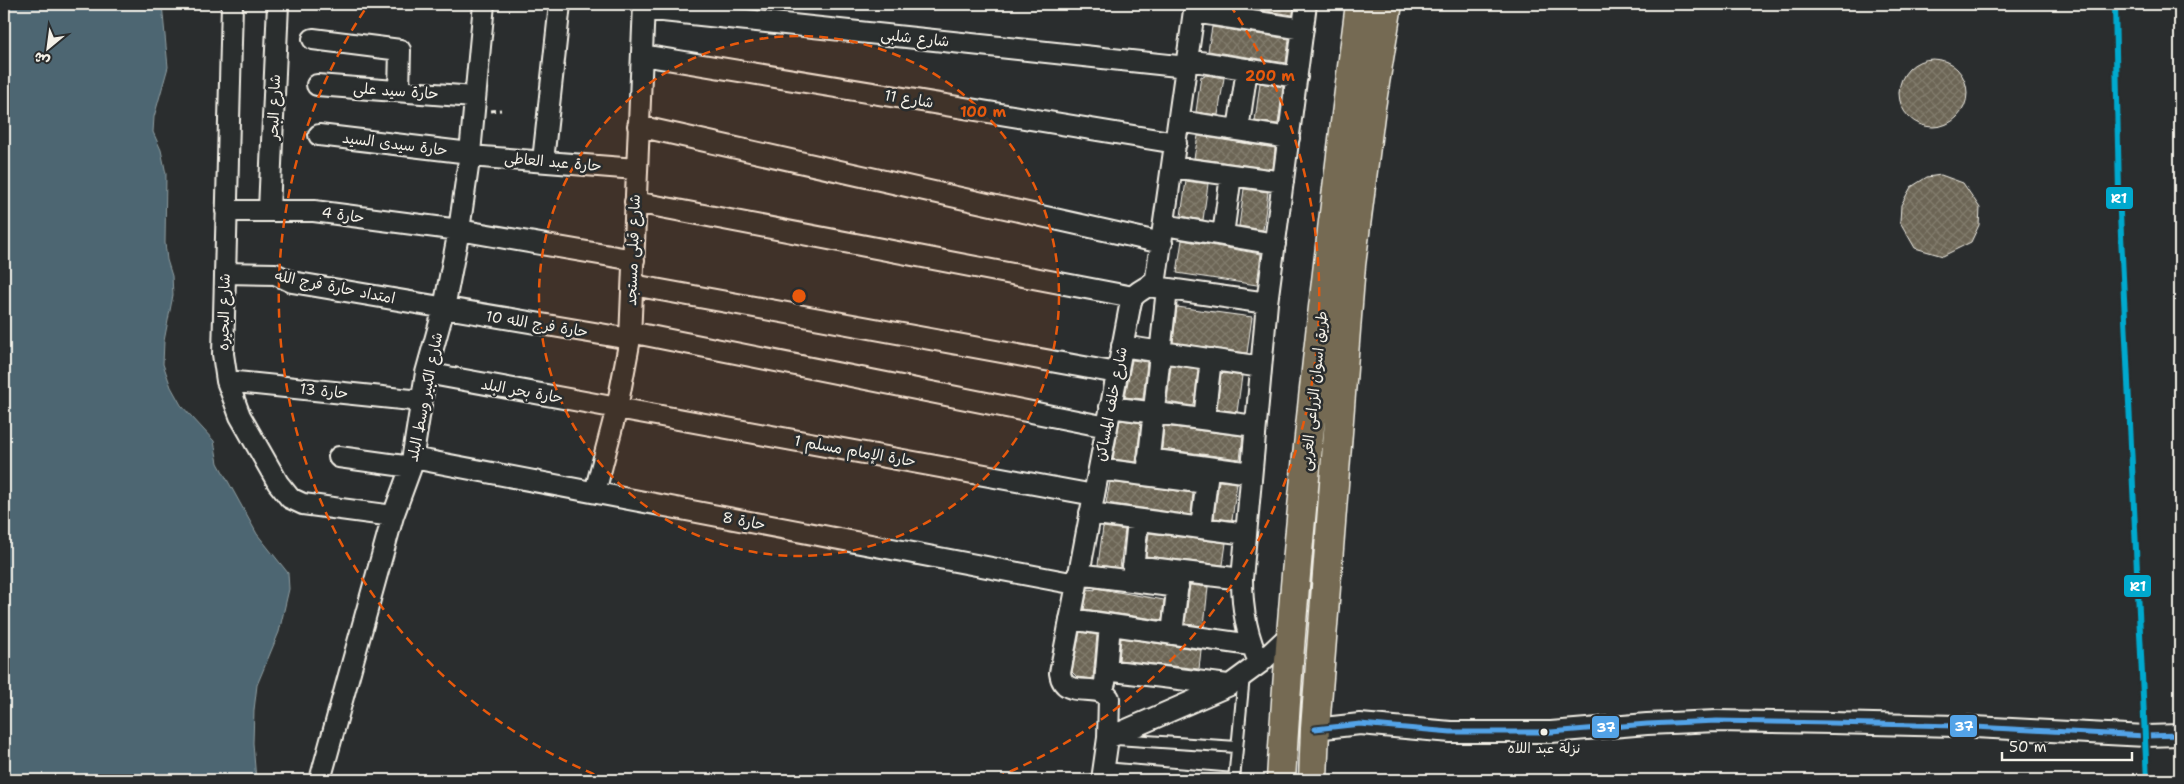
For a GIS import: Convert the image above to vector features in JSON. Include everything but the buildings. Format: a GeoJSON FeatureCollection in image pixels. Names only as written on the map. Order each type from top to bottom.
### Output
{"type":"FeatureCollection","features":[{"type":"Feature","properties":{"kind":"main road","name":"طريق اسوان الزراعى الغربى"},"geometry":{"type":"LineString","coordinates":[[1281,780],[1290,636],[1309,428],[1331,232],[1360,4]]}},
{"type":"Feature","properties":{"kind":"main road","name":"طريق اسوان الزراعى الغربى"},"geometry":{"type":"LineString","coordinates":[[1313,780],[1315,729],[1351,265],[1371,107],[1388,4]]}},
{"type":"Feature","properties":{"kind":"street","name":"شارع البحيره"},"geometry":{"type":"LineString","coordinates":[[232,4],[223,354],[227,381],[240,416],[278,483],[290,498],[303,504],[393,516]]}},
{"type":"Feature","properties":{"kind":"street","name":"شارع البحر"},"geometry":{"type":"LineString","coordinates":[[269,210],[278,4]]}},
{"type":"Feature","properties":{"kind":"street","name":"شارع الكبير وسط البلد"},"geometry":{"type":"LineString","coordinates":[[324,780],[393,516],[412,463],[426,373],[444,308],[460,230],[470,155],[484,4]]}},
{"type":"Feature","properties":{"kind":"street"},"geometry":{"type":"LineString","coordinates":[[543,161],[560,4]]}},
{"type":"Feature","properties":{"kind":"street"},"geometry":{"type":"LineString","coordinates":[[1260,663],[1251,645],[1242,601],[1242,579],[1267,303],[1306,4]]}},
{"type":"Feature","properties":{"kind":"street"},"geometry":{"type":"LineString","coordinates":[[1148,467],[1160,352],[1159,287],[1156,278],[1194,6],[1303,28]]}},
{"type":"Feature","properties":{"kind":"street","name":"شارع شلبى"},"geometry":{"type":"LineString","coordinates":[[644,7],[1248,69],[1297,77]]}},
{"type":"Feature","properties":{"kind":"street","name":"شارع قبلى مستجد"},"geometry":{"type":"LineString","coordinates":[[595,492],[617,408],[630,335],[644,7]]}},
{"type":"Feature","properties":{"kind":"street"},"geometry":{"type":"LineString","coordinates":[[313,39],[400,50],[399,91]]}},
{"type":"Feature","properties":{"kind":"street","name":"شارع 11"},"geometry":{"type":"LineString","coordinates":[[642,55],[1176,143]]}},
{"type":"Feature","properties":{"kind":"street"},"geometry":{"type":"LineString","coordinates":[[1238,130],[1248,69]]}},
{"type":"Feature","properties":{"kind":"street","name":"حارة سيد على"},"geometry":{"type":"LineString","coordinates":[[317,85],[474,97]]}},
{"type":"Feature","properties":{"kind":"street"},"geometry":{"type":"LineString","coordinates":[[1179,121],[1288,138]]}},
{"type":"Feature","properties":{"kind":"street"},"geometry":{"type":"LineString","coordinates":[[638,126],[1163,234],[1223,235],[1274,244]]}},
{"type":"Feature","properties":{"kind":"street","name":"حارة سيدى السيد"},"geometry":{"type":"LineString","coordinates":[[319,135],[470,155]]}},
{"type":"Feature","properties":{"kind":"street","name":"حارة عبد العاطى"},"geometry":{"type":"LineString","coordinates":[[470,155],[636,169]]}},
{"type":"Feature","properties":{"kind":"street"},"geometry":{"type":"LineString","coordinates":[[1173,167],[1283,182]]}},
{"type":"Feature","properties":{"kind":"street"},"geometry":{"type":"LineString","coordinates":[[1223,235],[1231,175]]}},
{"type":"Feature","properties":{"kind":"street"},"geometry":{"type":"LineString","coordinates":[[635,202],[1133,297],[1141,290],[1159,287],[1267,303]]}},
{"type":"Feature","properties":{"kind":"street","name":"حارة 4"},"geometry":{"type":"LineString","coordinates":[[226,211],[314,211],[460,230]]}},
{"type":"Feature","properties":{"kind":"street"},"geometry":{"type":"LineString","coordinates":[[460,230],[634,260]]}},
{"type":"Feature","properties":{"kind":"street","name":"امتداد حارة فرج الله"},"geometry":{"type":"LineString","coordinates":[[225,273],[275,274],[292,282],[444,308]]}},
{"type":"Feature","properties":{"kind":"street"},"geometry":{"type":"LineString","coordinates":[[633,285],[1117,373]]}},
{"type":"Feature","properties":{"kind":"street","name":"شارع خلف المساكن"},"geometry":{"type":"LineString","coordinates":[[1104,693],[1068,687],[1060,678],[1077,579],[1133,297]]}},
{"type":"Feature","properties":{"kind":"street","name":"حارة فرج الله 10"},"geometry":{"type":"LineString","coordinates":[[444,308],[630,335],[1107,427]]}},
{"type":"Feature","properties":{"kind":"street"},"geometry":{"type":"LineString","coordinates":[[1122,346],[1261,367]]}},
{"type":"Feature","properties":{"kind":"street"},"geometry":{"type":"LineString","coordinates":[[1204,419],[1211,359]]}},
{"type":"Feature","properties":{"kind":"street","name":"حارة بحر البلد"},"geometry":{"type":"LineString","coordinates":[[426,373],[617,408]]}},
{"type":"Feature","properties":{"kind":"street","name":"حارة 13"},"geometry":{"type":"LineString","coordinates":[[227,381],[422,401]]}},
{"type":"Feature","properties":{"kind":"street"},"geometry":{"type":"LineString","coordinates":[[1110,407],[1255,426]]}},
{"type":"Feature","properties":{"kind":"street","name":"حارة الإمام مسلم 1"},"geometry":{"type":"LineString","coordinates":[[617,408],[1092,504],[1138,520],[1246,534]]}},
{"type":"Feature","properties":{"kind":"street","name":"حارة 8"},"geometry":{"type":"LineString","coordinates":[[340,457],[412,463],[595,492],[1077,579],[1132,574],[1178,579],[1242,579]]}},
{"type":"Feature","properties":{"kind":"street"},"geometry":{"type":"LineString","coordinates":[[1099,469],[1148,467],[1207,475],[1251,474]]}},
{"type":"Feature","properties":{"kind":"street"},"geometry":{"type":"LineString","coordinates":[[1201,528],[1207,475]]}},
{"type":"Feature","properties":{"kind":"street"},"geometry":{"type":"LineString","coordinates":[[1132,574],[1138,520]]}},
{"type":"Feature","properties":{"kind":"street"},"geometry":{"type":"LineString","coordinates":[[1172,634],[1178,579]]}},
{"type":"Feature","properties":{"kind":"street"},"geometry":{"type":"LineString","coordinates":[[1070,619],[1251,645]]}},
{"type":"Feature","properties":{"kind":"street"},"geometry":{"type":"LineString","coordinates":[[1103,774],[1110,702],[1104,693],[1110,625]]}},
{"type":"Feature","properties":{"kind":"street"},"geometry":{"type":"LineString","coordinates":[[1108,738],[1237,680],[1260,663],[1290,636]]}},
{"type":"Feature","properties":{"kind":"street"},"geometry":{"type":"LineString","coordinates":[[1106,670],[1237,680]]}},
{"type":"Feature","properties":{"kind":"street"},"geometry":{"type":"LineString","coordinates":[[1315,729],[1360,724],[1451,732],[1551,732],[1647,724],[1832,722],[1956,726],[2146,736],[2180,735]]}},
{"type":"Feature","properties":{"kind":"lane"},"geometry":{"type":"LineString","coordinates":[[1103,774],[1234,780],[1238,747],[1237,680]]}},
{"type":"Feature","properties":{"kind":"lane"},"geometry":{"type":"LineString","coordinates":[[1108,738],[1238,747]]}},
{"type":"Feature","properties":{"kind":"water"},"geometry":{"type":"Polygon","coordinates":[[[4,4],[162,4],[168,67],[154,117],[153,132],[161,150],[166,174],[165,243],[167,260],[172,276],[173,295],[164,341],[163,364],[171,387],[181,405],[214,441],[218,463],[257,534],[288,573],[289,589],[279,632],[257,685],[253,743],[256,780],[4,780],[4,4]]]}},
{"type":"Feature","properties":{"kind":"transit line","name":"R1"},"geometry":{"type":"LineString","coordinates":[[2115,4],[2119,193],[2147,780]]}},
{"type":"Feature","properties":{"kind":"transit line","name":"37"},"geometry":{"type":"LineString","coordinates":[[1315,729],[1360,724],[1451,732],[1551,732],[1647,724],[1717,721],[1956,726],[2146,736],[2180,735]]}},
{"type":"Feature","properties":{"kind":"place","name":"نزلة عبد اللاه"},"geometry":{"type":"Point","coordinates":[1544,732]}}]}
